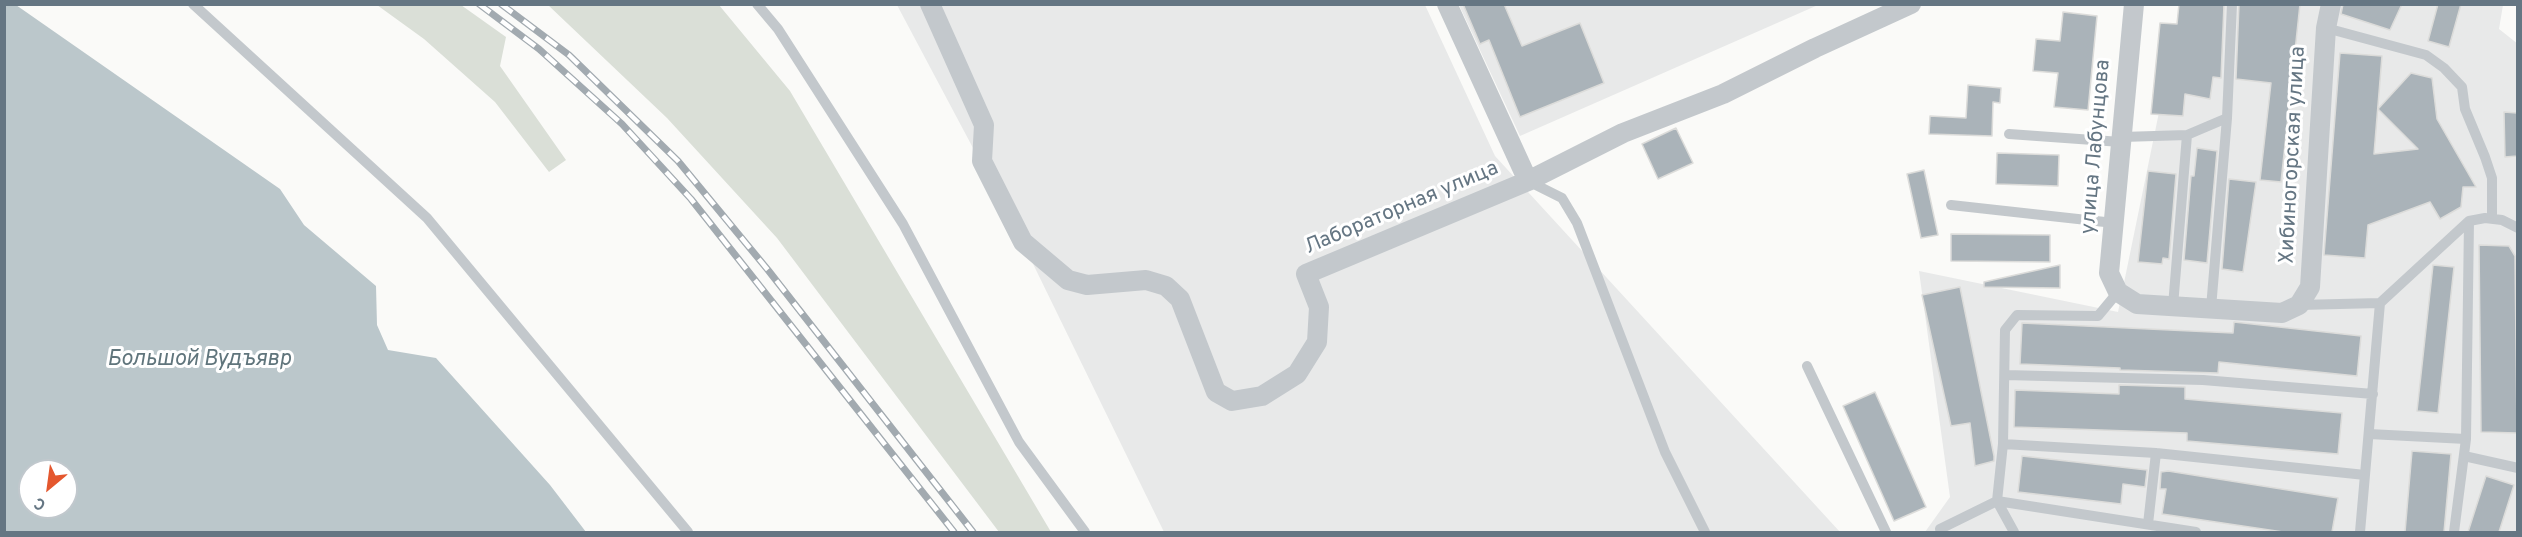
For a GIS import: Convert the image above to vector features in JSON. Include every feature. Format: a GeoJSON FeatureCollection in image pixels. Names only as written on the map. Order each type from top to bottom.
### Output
{"type":"FeatureCollection","features":[{"type":"Feature","properties":{"kind":"street","name":"Лабораторная улица"},"geometry":{"type":"LineString","coordinates":[[930,4],[984,125],[982,161],[1023,242],[1068,280],[1087,285],[1146,280],[1166,286],[1180,299],[1216,392],[1232,401],[1262,396],[1297,374],[1317,342],[1319,307],[1306,274],[1528,181],[1623,133],[1723,94],[1911,4]]}},
{"type":"Feature","properties":{"kind":"street","name":"Лабораторная улица"},"geometry":{"type":"LineString","coordinates":[[1447,4],[1528,181]]}},
{"type":"Feature","properties":{"kind":"street","name":"улица Лабунцова"},"geometry":{"type":"LineString","coordinates":[[2118,292],[2109,273],[2134,4]]}},
{"type":"Feature","properties":{"kind":"street","name":"Хибиногорская улица"},"geometry":{"type":"LineString","coordinates":[[2299,305],[2310,287],[2326,28],[2331,4]]}},
{"type":"Feature","properties":{"kind":"street"},"geometry":{"type":"LineString","coordinates":[[2118,292],[2137,304],[2282,313],[2299,305]]}},
{"type":"Feature","properties":{"kind":"lane"},"geometry":{"type":"LineString","coordinates":[[193,4],[427,218],[688,532]]}},
{"type":"Feature","properties":{"kind":"lane"},"geometry":{"type":"LineString","coordinates":[[757,4],[778,29],[903,224],[1019,442],[1085,532]]}},
{"type":"Feature","properties":{"kind":"lane"},"geometry":{"type":"LineString","coordinates":[[2211,308],[2227,118],[2232,4]]}},
{"type":"Feature","properties":{"kind":"lane"},"geometry":{"type":"LineString","coordinates":[[2326,28],[2426,55],[2444,68],[2462,87],[2465,109],[2492,178],[2492,219]]}},
{"type":"Feature","properties":{"kind":"lane"},"geometry":{"type":"LineString","coordinates":[[2009,134],[2122,140],[2187,135],[2227,118]]}},
{"type":"Feature","properties":{"kind":"lane"},"geometry":{"type":"LineString","coordinates":[[2173,306],[2187,135]]}},
{"type":"Feature","properties":{"kind":"lane"},"geometry":{"type":"LineString","coordinates":[[1528,181],[1562,198],[1577,224],[1665,452],[1705,532]]}},
{"type":"Feature","properties":{"kind":"lane"},"geometry":{"type":"LineString","coordinates":[[1951,205],[2114,223]]}},
{"type":"Feature","properties":{"kind":"lane"},"geometry":{"type":"LineString","coordinates":[[2299,305],[2380,303],[2469,221],[2502,220],[2517,228]]}},
{"type":"Feature","properties":{"kind":"lane"},"geometry":{"type":"LineString","coordinates":[[2454,532],[2466,439],[2469,221]]}},
{"type":"Feature","properties":{"kind":"lane"},"geometry":{"type":"LineString","coordinates":[[2013,532],[1997,501],[2003,444],[2005,330],[2017,315],[2098,316],[2118,292]]}},
{"type":"Feature","properties":{"kind":"lane"},"geometry":{"type":"LineString","coordinates":[[2360,532],[2380,303]]}},
{"type":"Feature","properties":{"kind":"lane"},"geometry":{"type":"LineString","coordinates":[[1807,366],[1887,532]]}},
{"type":"Feature","properties":{"kind":"lane"},"geometry":{"type":"LineString","coordinates":[[2005,375],[2203,380],[2373,394]]}},
{"type":"Feature","properties":{"kind":"lane"},"geometry":{"type":"LineString","coordinates":[[2369,434],[2466,439]]}},
{"type":"Feature","properties":{"kind":"lane"},"geometry":{"type":"LineString","coordinates":[[2003,444],[2156,453],[2365,475]]}},
{"type":"Feature","properties":{"kind":"lane"},"geometry":{"type":"LineString","coordinates":[[2148,524],[2156,453]]}},
{"type":"Feature","properties":{"kind":"lane"},"geometry":{"type":"LineString","coordinates":[[2464,456],[2517,468]]}},
{"type":"Feature","properties":{"kind":"lane"},"geometry":{"type":"LineString","coordinates":[[1939,532],[1997,501],[2196,532]]}},
{"type":"Feature","properties":{"kind":"shaded area"},"geometry":{"type":"Polygon","coordinates":[[[377,5],[461,5],[506,37],[500,66],[566,160],[549,172],[495,102],[424,39],[377,5]]]}},
{"type":"Feature","properties":{"kind":"shaded area"},"geometry":{"type":"Polygon","coordinates":[[[548,5],[719,5],[790,91],[1051,532],[999,532],[777,238],[667,118],[548,5]]]}},
{"type":"Feature","properties":{"kind":"shaded area"},"geometry":{"type":"Polygon","coordinates":[[[897,5],[1425,5],[1495,156],[1840,532],[1164,532],[1015,227],[897,5]]]}},
{"type":"Feature","properties":{"kind":"shaded area"},"geometry":{"type":"Polygon","coordinates":[[[1459,5],[1818,5],[1520,136],[1459,5]]]}},
{"type":"Feature","properties":{"kind":"shaded area"},"geometry":{"type":"Polygon","coordinates":[[[2181,5],[2503,5],[2499,29],[2518,44],[2517,532],[1925,532],[1950,497],[1919,271],[2118,312],[2181,5]]]}},
{"type":"Feature","properties":{"kind":"water","name":"Большой Вудъявр"},"geometry":{"type":"Polygon","coordinates":[[[4,5],[16,5],[280,189],[304,225],[376,286],[377,325],[388,350],[436,358],[550,485],[586,532],[5,532],[4,5]]]}},
{"type":"Feature","properties":{"kind":"building"},"geometry":{"type":"Polygon","coordinates":[[[1463,4],[1504,4],[1522,46],[1580,23],[1604,83],[1520,117],[1489,40],[1480,44],[1463,4]]]}},
{"type":"Feature","properties":{"kind":"building"},"geometry":{"type":"Polygon","coordinates":[[[2179,4],[2224,4],[2221,78],[2213,77],[2210,99],[2185,94],[2183,116],[2151,114],[2160,23],[2177,24],[2179,4]]]}},
{"type":"Feature","properties":{"kind":"building"},"geometry":{"type":"Polygon","coordinates":[[[2239,4],[2300,4],[2281,182],[2260,180],[2271,83],[2236,79],[2239,4]]]}},
{"type":"Feature","properties":{"kind":"building"},"geometry":{"type":"Polygon","coordinates":[[[2343,4],[2402,4],[2390,30],[2341,14],[2343,4]]]}},
{"type":"Feature","properties":{"kind":"building"},"geometry":{"type":"Polygon","coordinates":[[[2438,4],[2461,4],[2449,47],[2428,41],[2438,4]]]}},
{"type":"Feature","properties":{"kind":"building"},"geometry":{"type":"Polygon","coordinates":[[[2063,12],[2097,16],[2088,110],[2054,107],[2058,73],[2033,71],[2036,39],[2060,41],[2063,12]]]}},
{"type":"Feature","properties":{"kind":"building"},"geometry":{"type":"Polygon","coordinates":[[[2340,53],[2382,56],[2374,154],[2418,149],[2378,109],[2411,73],[2432,78],[2437,119],[2476,187],[2463,187],[2461,207],[2440,219],[2430,202],[2368,225],[2365,258],[2324,255],[2340,53]]]}},
{"type":"Feature","properties":{"kind":"building"},"geometry":{"type":"Polygon","coordinates":[[[1968,85],[2001,88],[2000,103],[1993,102],[1992,136],[1929,134],[1930,116],[1966,118],[1968,85]]]}},
{"type":"Feature","properties":{"kind":"building"},"geometry":{"type":"Polygon","coordinates":[[[2504,112],[2517,113],[2517,156],[2505,157],[2504,112]]]}},
{"type":"Feature","properties":{"kind":"building"},"geometry":{"type":"Polygon","coordinates":[[[1676,128],[1693,163],[1658,179],[1642,144],[1676,128]]]}},
{"type":"Feature","properties":{"kind":"building"},"geometry":{"type":"Polygon","coordinates":[[[2197,148],[2217,151],[2207,263],[2184,260],[2191,176],[2194,176],[2197,148]]]}},
{"type":"Feature","properties":{"kind":"building"},"geometry":{"type":"Polygon","coordinates":[[[1997,153],[2059,155],[2058,186],[1996,184],[1997,153]]]}},
{"type":"Feature","properties":{"kind":"building"},"geometry":{"type":"Polygon","coordinates":[[[1924,170],[1938,235],[1921,238],[1907,174],[1924,170]]]}},
{"type":"Feature","properties":{"kind":"building"},"geometry":{"type":"Polygon","coordinates":[[[2148,171],[2176,174],[2169,259],[2163,258],[2162,264],[2138,262],[2148,171]]]}},
{"type":"Feature","properties":{"kind":"building"},"geometry":{"type":"Polygon","coordinates":[[[2229,179],[2256,182],[2243,272],[2222,269],[2229,179]]]}},
{"type":"Feature","properties":{"kind":"building"},"geometry":{"type":"Polygon","coordinates":[[[1951,234],[2050,235],[2050,262],[1951,261],[1951,234]]]}},
{"type":"Feature","properties":{"kind":"building"},"geometry":{"type":"Polygon","coordinates":[[[2479,245],[2509,246],[2515,256],[2517,433],[2481,432],[2479,245]]]}},
{"type":"Feature","properties":{"kind":"building"},"geometry":{"type":"Polygon","coordinates":[[[2060,265],[2060,288],[1984,287],[1984,282],[2060,265]]]}},
{"type":"Feature","properties":{"kind":"building"},"geometry":{"type":"Polygon","coordinates":[[[2433,265],[2454,267],[2438,413],[2417,411],[2433,265]]]}},
{"type":"Feature","properties":{"kind":"building"},"geometry":{"type":"Polygon","coordinates":[[[1960,287],[1994,456],[1994,461],[1975,466],[1970,423],[1951,426],[1922,295],[1960,287]]]}},
{"type":"Feature","properties":{"kind":"building"},"geometry":{"type":"Polygon","coordinates":[[[2234,322],[2361,336],[2357,376],[2219,362],[2218,373],[2020,364],[2022,323],[2233,333],[2234,322]]]}},
{"type":"Feature","properties":{"kind":"building"},"geometry":{"type":"Polygon","coordinates":[[[2119,385],[2185,387],[2185,399],[2342,413],[2338,454],[2187,441],[2187,433],[2014,427],[2015,390],[2119,394],[2119,385]]]}},
{"type":"Feature","properties":{"kind":"building"},"geometry":{"type":"Polygon","coordinates":[[[1875,392],[1926,507],[1894,521],[1843,406],[1875,392]]]}},
{"type":"Feature","properties":{"kind":"building"},"geometry":{"type":"Polygon","coordinates":[[[2412,451],[2451,454],[2444,532],[2405,532],[2412,451]]]}},
{"type":"Feature","properties":{"kind":"building"},"geometry":{"type":"Polygon","coordinates":[[[2022,456],[2147,470],[2145,487],[2123,484],[2121,504],[2018,492],[2022,456]]]}},
{"type":"Feature","properties":{"kind":"building"},"geometry":{"type":"Polygon","coordinates":[[[2168,471],[2338,498],[2332,532],[2283,532],[2162,514],[2166,489],[2160,489],[2161,472],[2168,471]]]}},
{"type":"Feature","properties":{"kind":"building"},"geometry":{"type":"Polygon","coordinates":[[[2486,476],[2514,485],[2499,532],[2468,532],[2486,476]]]}},
{"type":"Feature","properties":{"kind":"railway"},"geometry":{"type":"LineString","coordinates":[[479,4],[539,49],[622,124],[691,199],[954,532]]}},
{"type":"Feature","properties":{"kind":"railway"},"geometry":{"type":"LineString","coordinates":[[501,4],[569,55],[678,161],[768,270],[973,532]]}}]}
